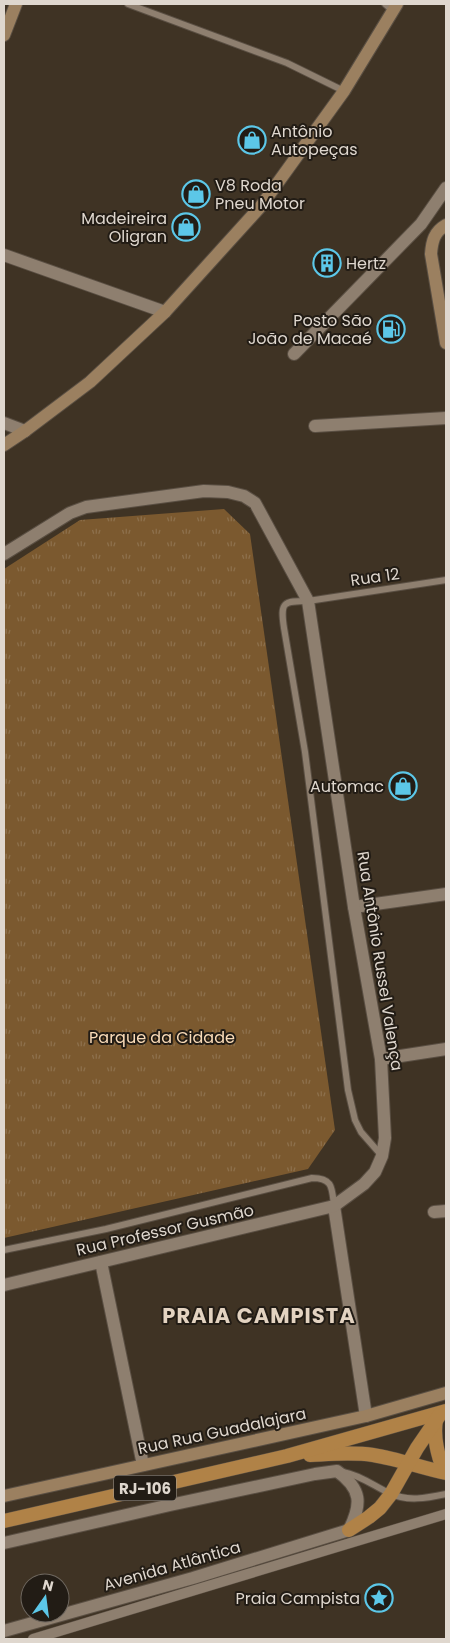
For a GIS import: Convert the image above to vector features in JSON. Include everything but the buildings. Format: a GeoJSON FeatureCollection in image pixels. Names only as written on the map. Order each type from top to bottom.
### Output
{"type":"FeatureCollection","features":[{"type":"Feature","properties":{"kind":"highway","name":"RJ-106"},"geometry":{"type":"LineString","coordinates":[[4,1521],[287,1456],[441,1415]]}},
{"type":"Feature","properties":{"kind":"highway"},"geometry":{"type":"LineString","coordinates":[[349,1530],[374,1512],[391,1494],[441,1415]]}},
{"type":"Feature","properties":{"kind":"highway"},"geometry":{"type":"LineString","coordinates":[[441,1415],[435,1435],[438,1457],[445,1472]]}},
{"type":"Feature","properties":{"kind":"highway","name":"RJ-106"},"geometry":{"type":"LineString","coordinates":[[287,1456],[351,1453],[373,1455],[410,1462],[445,1472]]}},
{"type":"Feature","properties":{"kind":"main road"},"geometry":{"type":"LineString","coordinates":[[4,35],[16,4]]}},
{"type":"Feature","properties":{"kind":"main road"},"geometry":{"type":"LineString","coordinates":[[4,445],[90,382],[165,312],[261,206],[344,91],[392,6]]}},
{"type":"Feature","properties":{"kind":"main road"},"geometry":{"type":"LineString","coordinates":[[446,225],[436,234],[431,254],[446,343]]}},
{"type":"Feature","properties":{"kind":"main road","name":"Rua Rua Guadalajara"},"geometry":{"type":"LineString","coordinates":[[4,1496],[366,1416],[446,1393]]}},
{"type":"Feature","properties":{"kind":"street"},"geometry":{"type":"LineString","coordinates":[[294,354],[421,224],[446,188]]}},
{"type":"Feature","properties":{"kind":"street"},"geometry":{"type":"LineString","coordinates":[[421,224],[436,234]]}},
{"type":"Feature","properties":{"kind":"street"},"geometry":{"type":"LineString","coordinates":[[4,255],[165,312]]}},
{"type":"Feature","properties":{"kind":"street"},"geometry":{"type":"LineString","coordinates":[[315,426],[446,418]]}},
{"type":"Feature","properties":{"kind":"street"},"geometry":{"type":"LineString","coordinates":[[4,423],[25,431]]}},
{"type":"Feature","properties":{"kind":"street","name":"Rua Antônio Russel Valença"},"geometry":{"type":"LineString","coordinates":[[4,554],[70,513],[86,507],[204,491],[228,492],[244,496],[255,503],[308,601],[354,907],[381,1060],[385,1138],[382,1156],[375,1172],[364,1184],[334,1206]]}},
{"type":"Feature","properties":{"kind":"street"},"geometry":{"type":"LineString","coordinates":[[354,907],[446,894]]}},
{"type":"Feature","properties":{"kind":"street"},"geometry":{"type":"LineString","coordinates":[[381,1060],[446,1049]]}},
{"type":"Feature","properties":{"kind":"street"},"geometry":{"type":"LineString","coordinates":[[334,1206],[366,1416]]}},
{"type":"Feature","properties":{"kind":"street","name":"Rua Professor Gusmão"},"geometry":{"type":"LineString","coordinates":[[4,1285],[334,1206]]}},
{"type":"Feature","properties":{"kind":"street"},"geometry":{"type":"LineString","coordinates":[[101,1262],[143,1465]]}},
{"type":"Feature","properties":{"kind":"street"},"geometry":{"type":"LineString","coordinates":[[4,1543],[170,1505],[337,1471],[353,1486],[358,1497],[356,1516],[349,1530]]}},
{"type":"Feature","properties":{"kind":"street"},"geometry":{"type":"LineString","coordinates":[[33,1639],[446,1514]]}},
{"type":"Feature","properties":{"kind":"street","name":"Avenida Atlântica"},"geometry":{"type":"LineString","coordinates":[[4,1631],[194,1578],[349,1530]]}},
{"type":"Feature","properties":{"kind":"lane"},"geometry":{"type":"LineString","coordinates":[[128,4],[287,63],[344,91]]}},
{"type":"Feature","properties":{"kind":"lane","name":"Rua 12"},"geometry":{"type":"LineString","coordinates":[[382,1156],[361,1132],[348,1090],[305,752],[282,608],[289,601],[308,601],[446,580]]}},
{"type":"Feature","properties":{"kind":"lane"},"geometry":{"type":"LineString","coordinates":[[4,1250],[106,1229],[312,1178],[327,1180],[331,1186],[334,1206]]}},
{"type":"Feature","properties":{"kind":"lane"},"geometry":{"type":"LineString","coordinates":[[337,1471],[357,1476],[391,1494],[415,1498],[446,1494]]}},
{"type":"Feature","properties":{"kind":"green space","name":"Parque da Cidade"},"geometry":{"type":"Polygon","coordinates":[[[224,509],[250,534],[335,1130],[308,1169],[4,1238],[4,569],[80,520],[224,509]]]}},
{"type":"Feature","properties":{"kind":"place","name":"Antônio Autopeças"},"geometry":{"type":"Point","coordinates":[252,140]}},
{"type":"Feature","properties":{"kind":"place","name":"V8 Roda Pneu Motor"},"geometry":{"type":"Point","coordinates":[196,194]}},
{"type":"Feature","properties":{"kind":"place","name":"Madeireira Oligran"},"geometry":{"type":"Point","coordinates":[186,227]}},
{"type":"Feature","properties":{"kind":"place","name":"Hertz"},"geometry":{"type":"Point","coordinates":[327,263]}},
{"type":"Feature","properties":{"kind":"place","name":"Posto São João de Macaé"},"geometry":{"type":"Point","coordinates":[391,329]}},
{"type":"Feature","properties":{"kind":"place","name":"Automac"},"geometry":{"type":"Point","coordinates":[403,786]}},
{"type":"Feature","properties":{"kind":"place","name":"Praia Campista"},"geometry":{"type":"Point","coordinates":[379,1598]}},
{"type":"Feature","properties":{"kind":"district","name":"PRAIA CAMPISTA"},"geometry":{"type":"Point","coordinates":[259,1315]}}]}
